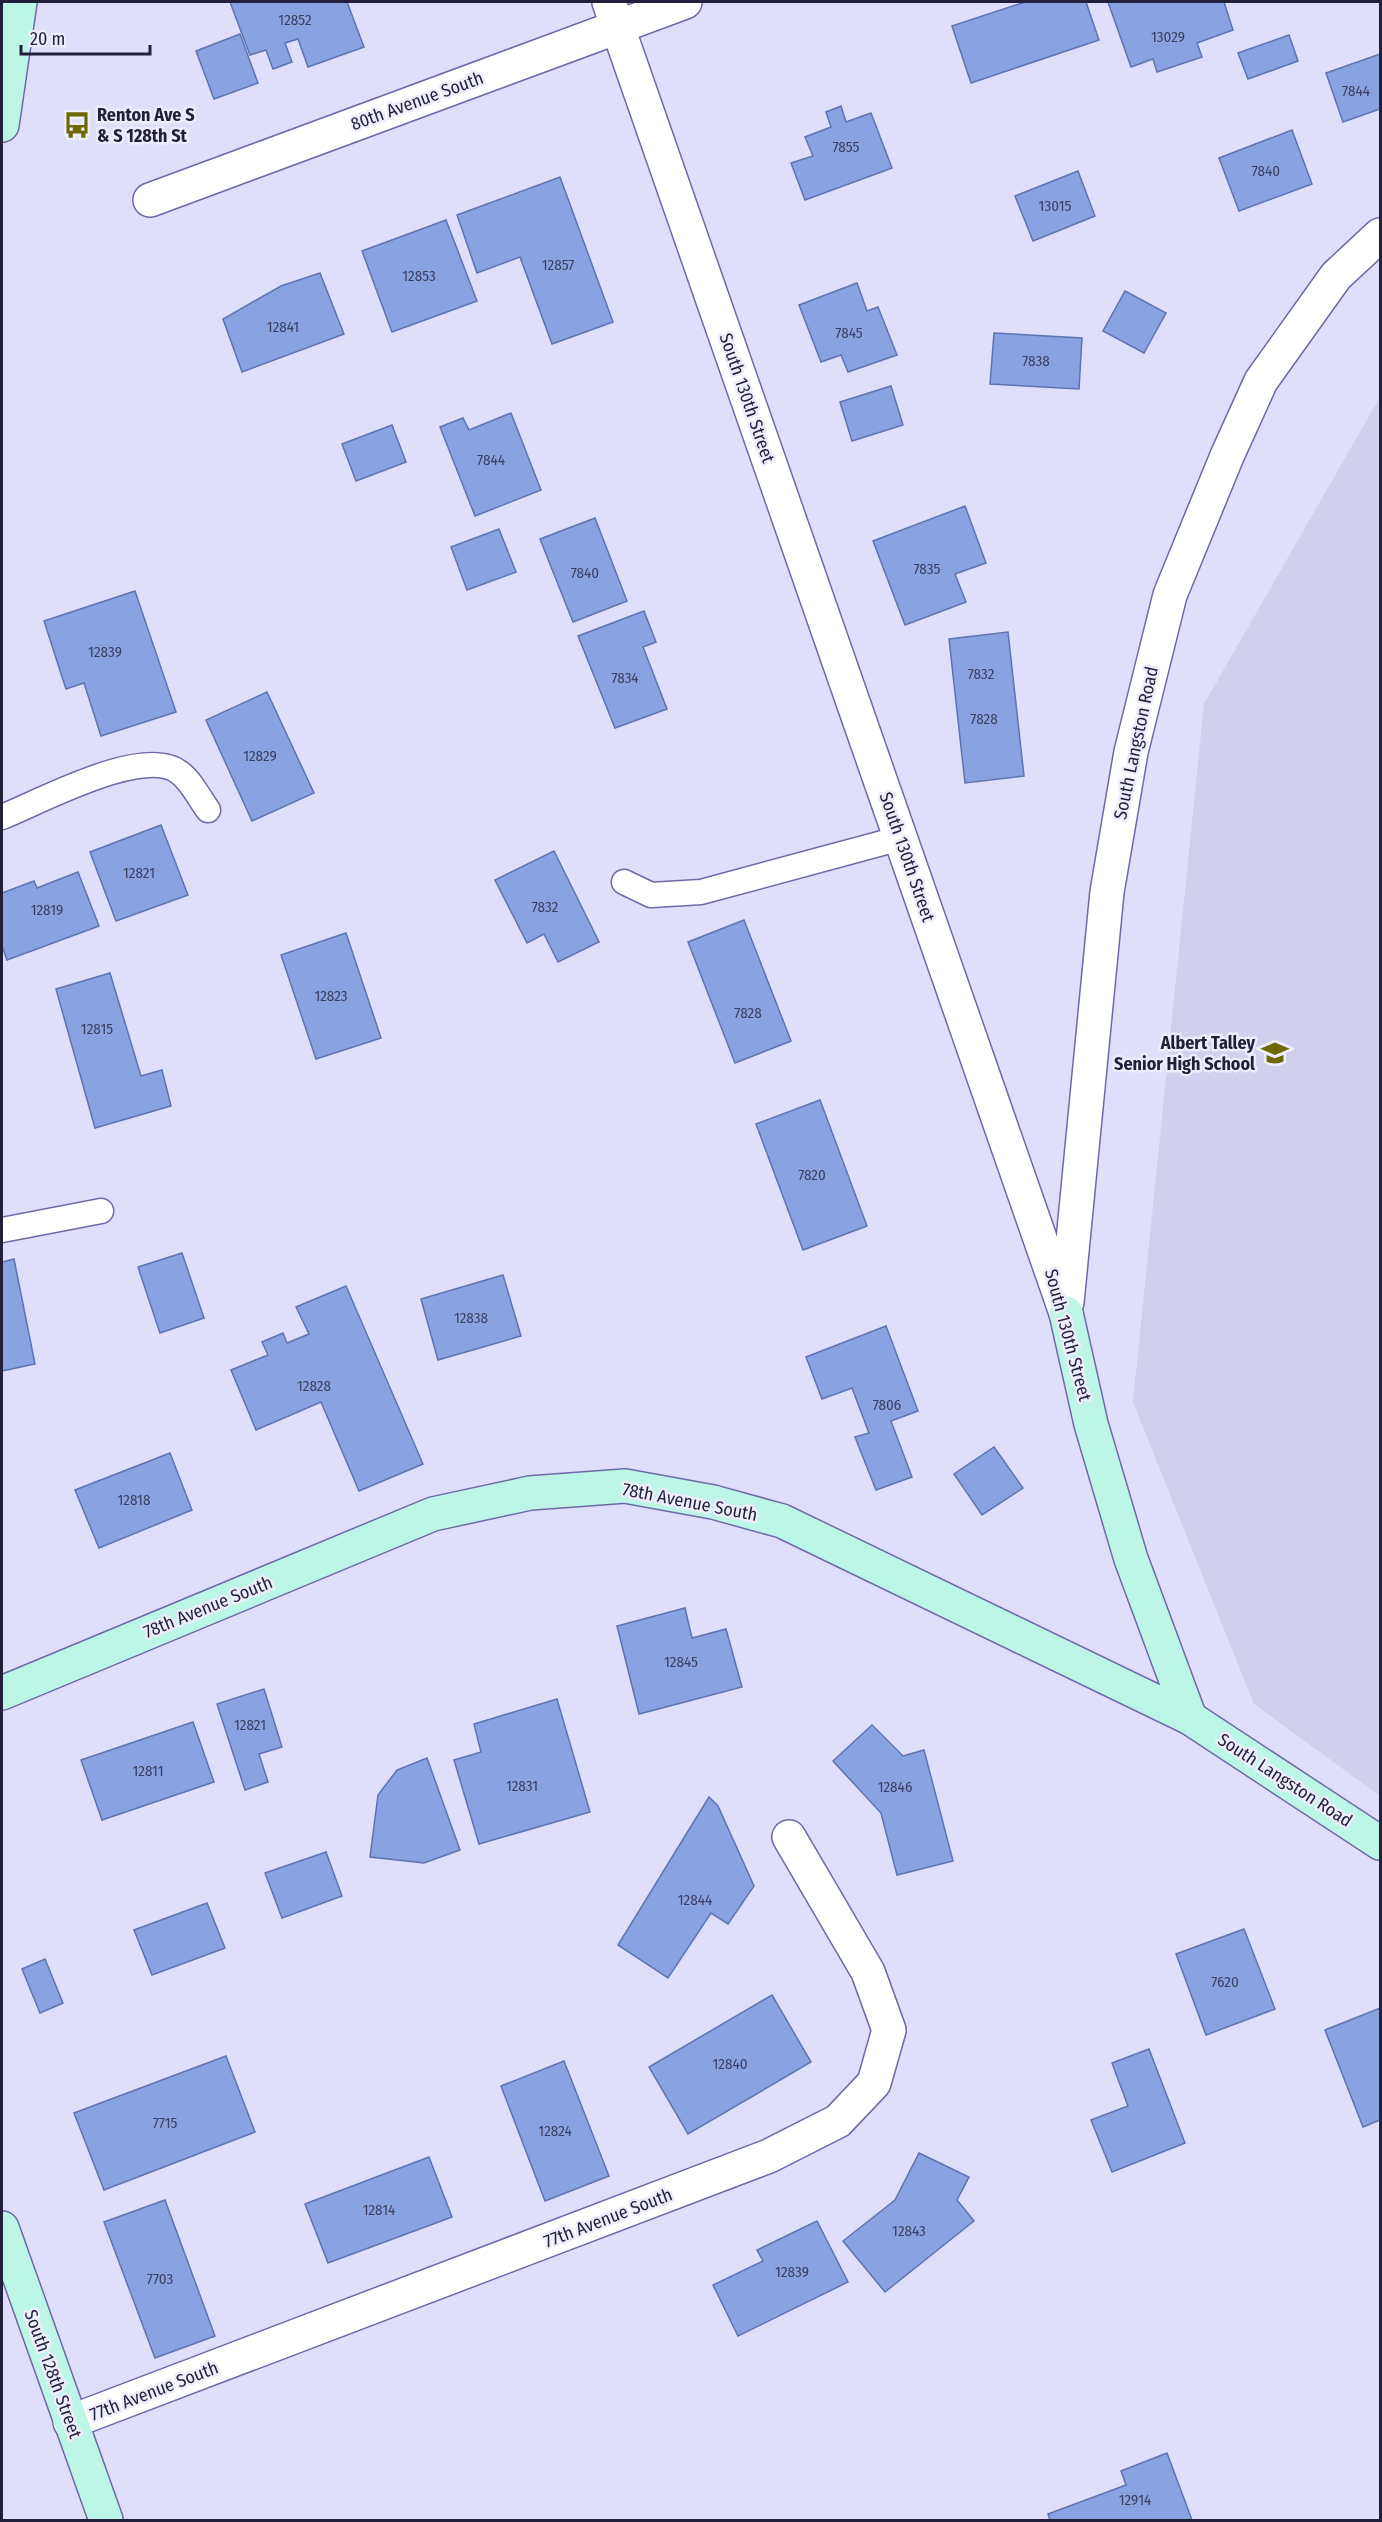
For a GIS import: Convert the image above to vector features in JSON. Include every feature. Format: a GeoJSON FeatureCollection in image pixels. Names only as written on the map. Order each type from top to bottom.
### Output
{"type":"FeatureCollection","features":[{"type":"Feature","properties":{"kind":"street"},"geometry":{"type":"LineString","coordinates":[[2,125],[20,2]]}},
{"type":"Feature","properties":{"kind":"street","name":"80th Avenue South"},"geometry":{"type":"LineString","coordinates":[[150,200],[613,14],[685,2]]}},
{"type":"Feature","properties":{"kind":"street","name":"South 130th Street"},"geometry":{"type":"LineString","coordinates":[[613,14],[1066,1313],[1091,1424],[1131,1559],[1190,1718]]}},
{"type":"Feature","properties":{"kind":"street","name":"South Langston Road"},"geometry":{"type":"LineString","coordinates":[[1066,1313],[1107,892],[1131,752],[1170,595],[1227,456],[1261,381],[1336,276],[1380,235]]}},
{"type":"Feature","properties":{"kind":"street","name":"78th Avenue South"},"geometry":{"type":"LineString","coordinates":[[2,1693],[433,1514],[530,1493],[625,1486],[713,1502],[782,1521],[1190,1718]]}},
{"type":"Feature","properties":{"kind":"street","name":"South Langston Road"},"geometry":{"type":"LineString","coordinates":[[1190,1718],[1380,1843]]}},
{"type":"Feature","properties":{"kind":"street","name":"77th Avenue South"},"geometry":{"type":"LineString","coordinates":[[70,2422],[769,2156],[838,2121],[874,2083],[889,2030],[868,1972],[789,1837]]}},
{"type":"Feature","properties":{"kind":"street","name":"South 128th Street"},"geometry":{"type":"LineString","coordinates":[[2,2228],[106,2520]]}},
{"type":"Feature","properties":{"kind":"lane"},"geometry":{"type":"LineString","coordinates":[[2,817],[91,778],[127,767],[156,764],[180,772],[208,810]]}},
{"type":"Feature","properties":{"kind":"lane"},"geometry":{"type":"LineString","coordinates":[[624,882],[651,895],[701,892],[900,838]]}},
{"type":"Feature","properties":{"kind":"lane"},"geometry":{"type":"LineString","coordinates":[[2,1230],[101,1211]]}},
{"type":"Feature","properties":{"kind":"shaded area","name":"Albert Talley Senior High School"},"geometry":{"type":"Polygon","coordinates":[[[1380,397],[1380,1796],[1254,1704],[1133,1402],[1204,704],[1380,397]]]}},
{"type":"Feature","properties":{"kind":"building"},"geometry":{"type":"Polygon","coordinates":[[[230,2],[347,2],[364,47],[308,67],[298,39],[285,43],[292,62],[273,69],[266,50],[250,55],[230,2]]]}},
{"type":"Feature","properties":{"kind":"building"},"geometry":{"type":"Polygon","coordinates":[[[1025,2],[1086,2],[1099,40],[971,83],[952,26],[1025,2]]]}},
{"type":"Feature","properties":{"kind":"building"},"geometry":{"type":"Polygon","coordinates":[[[1108,2],[1224,2],[1233,30],[1197,43],[1202,57],[1157,72],[1153,59],[1131,67],[1108,2]]]}},
{"type":"Feature","properties":{"kind":"building"},"geometry":{"type":"Polygon","coordinates":[[[240,34],[258,83],[214,99],[196,51],[240,34]]]}},
{"type":"Feature","properties":{"kind":"building"},"geometry":{"type":"Polygon","coordinates":[[[1289,35],[1298,61],[1248,79],[1238,53],[1289,35]]]}},
{"type":"Feature","properties":{"kind":"building"},"geometry":{"type":"Polygon","coordinates":[[[1380,54],[1380,109],[1343,122],[1326,73],[1380,54]]]}},
{"type":"Feature","properties":{"kind":"building"},"geometry":{"type":"Polygon","coordinates":[[[841,106],[846,122],[871,113],[892,168],[805,200],[791,163],[813,156],[805,137],[831,127],[826,112],[841,106]]]}},
{"type":"Feature","properties":{"kind":"building"},"geometry":{"type":"Polygon","coordinates":[[[1292,130],[1312,184],[1239,211],[1219,158],[1292,130]]]}},
{"type":"Feature","properties":{"kind":"building"},"geometry":{"type":"Polygon","coordinates":[[[1078,171],[1095,216],[1033,241],[1015,196],[1078,171]]]}},
{"type":"Feature","properties":{"kind":"building"},"geometry":{"type":"Polygon","coordinates":[[[560,177],[613,322],[552,344],[520,257],[477,273],[457,215],[560,177]]]}},
{"type":"Feature","properties":{"kind":"building"},"geometry":{"type":"Polygon","coordinates":[[[446,220],[477,301],[392,332],[362,251],[446,220]]]}},
{"type":"Feature","properties":{"kind":"building"},"geometry":{"type":"Polygon","coordinates":[[[320,273],[344,334],[242,372],[223,319],[281,286],[320,273]]]}},
{"type":"Feature","properties":{"kind":"building"},"geometry":{"type":"Polygon","coordinates":[[[857,283],[867,311],[878,307],[897,355],[848,372],[841,355],[821,362],[799,305],[857,283]]]}},
{"type":"Feature","properties":{"kind":"building"},"geometry":{"type":"Polygon","coordinates":[[[1125,291],[1166,313],[1144,353],[1103,331],[1125,291]]]}},
{"type":"Feature","properties":{"kind":"building"},"geometry":{"type":"Polygon","coordinates":[[[994,333],[1082,338],[1079,389],[990,384],[994,333]]]}},
{"type":"Feature","properties":{"kind":"building"},"geometry":{"type":"Polygon","coordinates":[[[891,386],[903,425],[852,441],[840,402],[891,386]]]}},
{"type":"Feature","properties":{"kind":"building"},"geometry":{"type":"Polygon","coordinates":[[[511,413],[541,490],[475,516],[440,427],[463,418],[469,430],[511,413]]]}},
{"type":"Feature","properties":{"kind":"building"},"geometry":{"type":"Polygon","coordinates":[[[392,425],[406,462],[356,481],[342,444],[392,425]]]}},
{"type":"Feature","properties":{"kind":"building"},"geometry":{"type":"Polygon","coordinates":[[[965,506],[986,563],[955,574],[966,602],[905,625],[873,541],[965,506]]]}},
{"type":"Feature","properties":{"kind":"building"},"geometry":{"type":"Polygon","coordinates":[[[595,518],[627,601],[573,622],[540,539],[595,518]]]}},
{"type":"Feature","properties":{"kind":"building"},"geometry":{"type":"Polygon","coordinates":[[[499,529],[516,572],[467,590],[451,547],[499,529]]]}},
{"type":"Feature","properties":{"kind":"building"},"geometry":{"type":"Polygon","coordinates":[[[135,591],[176,712],[101,736],[84,683],[66,689],[44,621],[135,591]]]}},
{"type":"Feature","properties":{"kind":"building"},"geometry":{"type":"Polygon","coordinates":[[[644,611],[656,642],[643,647],[667,709],[615,728],[578,636],[644,611]]]}},
{"type":"Feature","properties":{"kind":"building"},"geometry":{"type":"Polygon","coordinates":[[[1008,632],[1024,776],[965,783],[949,639],[1008,632]]]}},
{"type":"Feature","properties":{"kind":"building"},"geometry":{"type":"Polygon","coordinates":[[[267,692],[314,793],[252,821],[206,720],[267,692]]]}},
{"type":"Feature","properties":{"kind":"building"},"geometry":{"type":"Polygon","coordinates":[[[161,825],[188,895],[116,921],[90,852],[161,825]]]}},
{"type":"Feature","properties":{"kind":"building"},"geometry":{"type":"Polygon","coordinates":[[[554,851],[599,942],[558,962],[544,934],[527,943],[495,880],[554,851]]]}},
{"type":"Feature","properties":{"kind":"building"},"geometry":{"type":"Polygon","coordinates":[[[78,872],[99,926],[7,960],[2,946],[2,893],[34,881],[37,888],[78,872]]]}},
{"type":"Feature","properties":{"kind":"building"},"geometry":{"type":"Polygon","coordinates":[[[744,920],[791,1041],[735,1063],[688,942],[744,920]]]}},
{"type":"Feature","properties":{"kind":"building"},"geometry":{"type":"Polygon","coordinates":[[[346,933],[381,1038],[316,1059],[281,955],[346,933]]]}},
{"type":"Feature","properties":{"kind":"building"},"geometry":{"type":"Polygon","coordinates":[[[110,973],[141,1076],[162,1070],[171,1106],[95,1128],[56,989],[110,973]]]}},
{"type":"Feature","properties":{"kind":"building"},"geometry":{"type":"Polygon","coordinates":[[[820,1100],[867,1226],[803,1250],[756,1124],[820,1100]]]}},
{"type":"Feature","properties":{"kind":"building"},"geometry":{"type":"Polygon","coordinates":[[[182,1253],[204,1318],[160,1333],[138,1267],[182,1253]]]}},
{"type":"Feature","properties":{"kind":"building"},"geometry":{"type":"Polygon","coordinates":[[[14,1259],[35,1364],[2,1371],[2,1262],[14,1259]]]}},
{"type":"Feature","properties":{"kind":"building"},"geometry":{"type":"Polygon","coordinates":[[[503,1275],[521,1336],[438,1360],[421,1299],[503,1275]]]}},
{"type":"Feature","properties":{"kind":"building"},"geometry":{"type":"Polygon","coordinates":[[[346,1286],[423,1464],[359,1491],[321,1402],[256,1430],[231,1370],[268,1355],[262,1342],[283,1333],[287,1343],[309,1334],[296,1307],[346,1286]]]}},
{"type":"Feature","properties":{"kind":"building"},"geometry":{"type":"Polygon","coordinates":[[[886,1326],[918,1411],[891,1421],[912,1477],[876,1490],[855,1437],[869,1433],[852,1388],[822,1399],[806,1357],[886,1326]]]}},
{"type":"Feature","properties":{"kind":"building"},"geometry":{"type":"Polygon","coordinates":[[[994,1447],[1023,1488],[982,1515],[954,1474],[994,1447]]]}},
{"type":"Feature","properties":{"kind":"building"},"geometry":{"type":"Polygon","coordinates":[[[170,1453],[192,1510],[99,1548],[75,1490],[170,1453]]]}},
{"type":"Feature","properties":{"kind":"building"},"geometry":{"type":"Polygon","coordinates":[[[685,1608],[692,1638],[726,1629],[742,1687],[639,1714],[617,1626],[685,1608]]]}},
{"type":"Feature","properties":{"kind":"building"},"geometry":{"type":"Polygon","coordinates":[[[264,1689],[282,1747],[259,1754],[268,1782],[245,1790],[217,1704],[264,1689]]]}},
{"type":"Feature","properties":{"kind":"building"},"geometry":{"type":"Polygon","coordinates":[[[557,1699],[590,1812],[479,1844],[454,1760],[481,1752],[474,1724],[557,1699]]]}},
{"type":"Feature","properties":{"kind":"building"},"geometry":{"type":"Polygon","coordinates":[[[193,1722],[214,1782],[102,1820],[81,1760],[193,1722]]]}},
{"type":"Feature","properties":{"kind":"building"},"geometry":{"type":"Polygon","coordinates":[[[872,1725],[903,1756],[924,1750],[953,1861],[897,1875],[881,1813],[833,1761],[872,1725]]]}},
{"type":"Feature","properties":{"kind":"building"},"geometry":{"type":"Polygon","coordinates":[[[427,1758],[460,1850],[424,1863],[370,1857],[378,1795],[397,1770],[427,1758]]]}},
{"type":"Feature","properties":{"kind":"building"},"geometry":{"type":"Polygon","coordinates":[[[709,1797],[718,1806],[754,1886],[728,1924],[711,1913],[668,1978],[618,1945],[709,1797]]]}},
{"type":"Feature","properties":{"kind":"building"},"geometry":{"type":"Polygon","coordinates":[[[326,1852],[342,1896],[282,1918],[265,1873],[326,1852]]]}},
{"type":"Feature","properties":{"kind":"building"},"geometry":{"type":"Polygon","coordinates":[[[207,1903],[225,1948],[152,1975],[134,1930],[207,1903]]]}},
{"type":"Feature","properties":{"kind":"building"},"geometry":{"type":"Polygon","coordinates":[[[1244,1929],[1275,2009],[1206,2035],[1176,1954],[1244,1929]]]}},
{"type":"Feature","properties":{"kind":"building"},"geometry":{"type":"Polygon","coordinates":[[[45,1959],[63,2003],[40,2013],[22,1969],[45,1959]]]}},
{"type":"Feature","properties":{"kind":"building"},"geometry":{"type":"Polygon","coordinates":[[[772,1995],[811,2062],[688,2134],[649,2067],[772,1995]]]}},
{"type":"Feature","properties":{"kind":"building"},"geometry":{"type":"Polygon","coordinates":[[[1380,2008],[1380,2120],[1363,2127],[1325,2030],[1380,2008]]]}},
{"type":"Feature","properties":{"kind":"building"},"geometry":{"type":"Polygon","coordinates":[[[1149,2049],[1185,2143],[1112,2172],[1091,2120],[1128,2106],[1112,2063],[1149,2049]]]}},
{"type":"Feature","properties":{"kind":"building"},"geometry":{"type":"Polygon","coordinates":[[[226,2056],[255,2132],[104,2190],[74,2113],[226,2056]]]}},
{"type":"Feature","properties":{"kind":"building"},"geometry":{"type":"Polygon","coordinates":[[[564,2061],[609,2176],[545,2201],[501,2086],[564,2061]]]}},
{"type":"Feature","properties":{"kind":"building"},"geometry":{"type":"Polygon","coordinates":[[[919,2153],[969,2177],[957,2200],[974,2221],[885,2292],[843,2241],[895,2200],[919,2153]]]}},
{"type":"Feature","properties":{"kind":"building"},"geometry":{"type":"Polygon","coordinates":[[[429,2157],[452,2217],[328,2263],[305,2204],[429,2157]]]}},
{"type":"Feature","properties":{"kind":"building"},"geometry":{"type":"Polygon","coordinates":[[[165,2200],[215,2336],[155,2358],[104,2222],[165,2200]]]}},
{"type":"Feature","properties":{"kind":"building"},"geometry":{"type":"Polygon","coordinates":[[[817,2221],[848,2282],[738,2336],[713,2285],[763,2261],[757,2250],[817,2221]]]}},
{"type":"Feature","properties":{"kind":"building"},"geometry":{"type":"Polygon","coordinates":[[[1167,2453],[1192,2520],[1050,2520],[1048,2514],[1126,2485],[1121,2471],[1167,2453]]]}},
{"type":"Feature","properties":{"kind":"place","name":"Renton Ave S & S 128th St"},"geometry":{"type":"Point","coordinates":[77,125]}},
{"type":"Feature","properties":{"kind":"place","name":"Albert Talley Senior High School"},"geometry":{"type":"Point","coordinates":[1275,1053]}}]}
